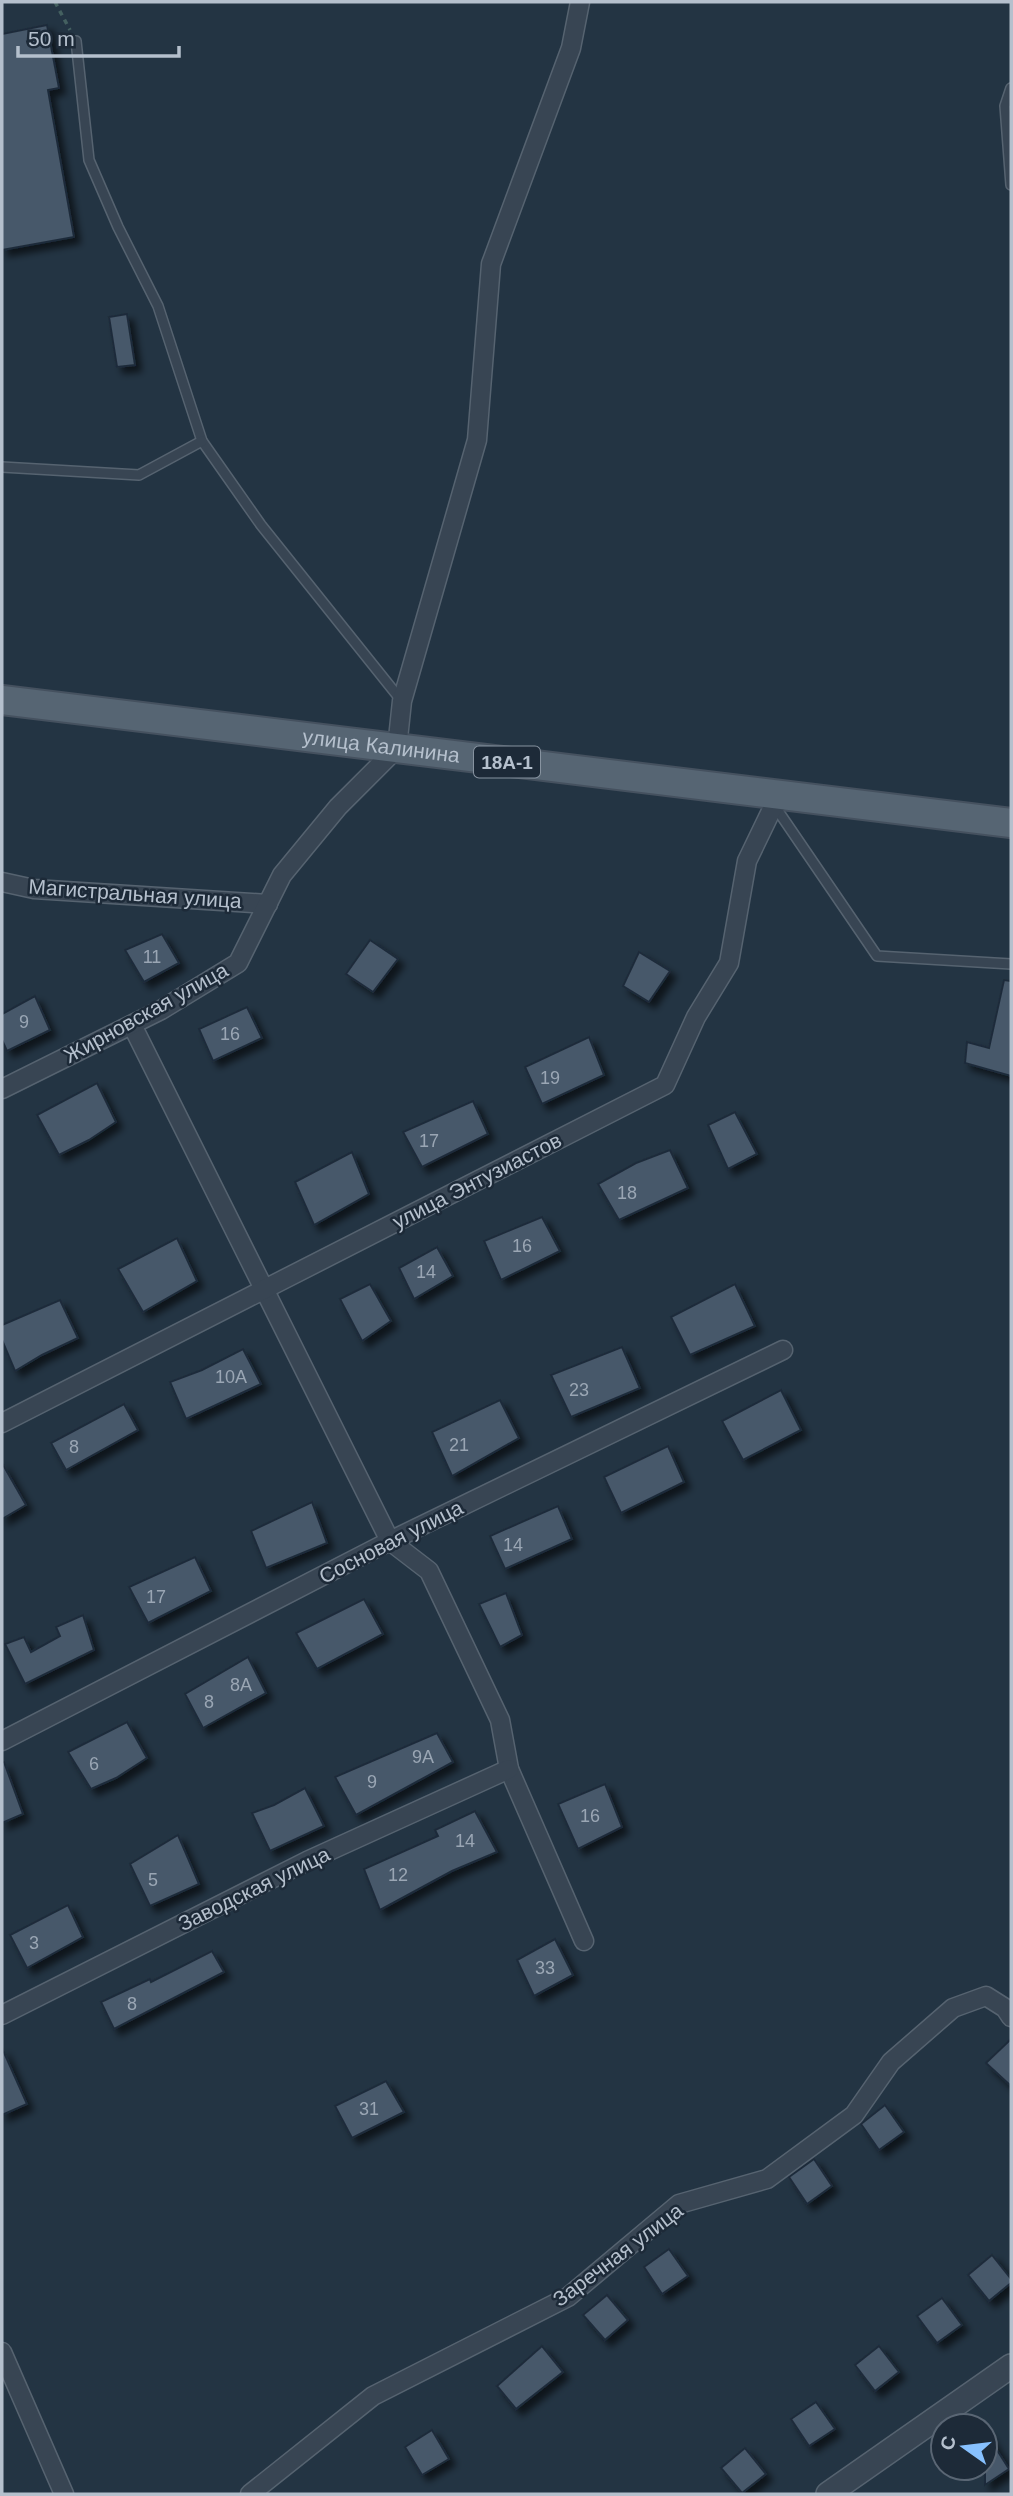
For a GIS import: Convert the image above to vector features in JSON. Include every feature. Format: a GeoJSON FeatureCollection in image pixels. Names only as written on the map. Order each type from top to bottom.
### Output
{"type":"FeatureCollection","features":[{"type":"Feature","properties":{"kind":"main road","name":"улица Калинина"},"geometry":{"type":"LineString","coordinates":[[2,700],[397,748],[782,801],[1011,824]]}},
{"type":"Feature","properties":{"kind":"street"},"geometry":{"type":"LineString","coordinates":[[397,748],[402,701],[477,440],[491,264],[571,48],[580,2]]}},
{"type":"Feature","properties":{"kind":"street","name":"Жирновская улица"},"geometry":{"type":"LineString","coordinates":[[2,1089],[161,1010],[237,962],[282,875],[338,807],[397,748]]}},
{"type":"Feature","properties":{"kind":"street","name":"улица Энтузиастов"},"geometry":{"type":"LineString","coordinates":[[2,1423],[665,1085],[696,1017],[729,963],[747,861],[782,801]]}},
{"type":"Feature","properties":{"kind":"street","name":"Магистральная улица"},"geometry":{"type":"LineString","coordinates":[[2,882],[34,889],[268,904]]}},
{"type":"Feature","properties":{"kind":"street"},"geometry":{"type":"LineString","coordinates":[[132,1024],[390,1541],[429,1571],[500,1720],[509,1769],[584,1941]]}},
{"type":"Feature","properties":{"kind":"street","name":"Сосновая улица"},"geometry":{"type":"LineString","coordinates":[[2,1741],[390,1541],[783,1350]]}},
{"type":"Feature","properties":{"kind":"street","name":"Заводская улица"},"geometry":{"type":"LineString","coordinates":[[2,2015],[307,1861],[509,1769]]}},
{"type":"Feature","properties":{"kind":"street","name":"Заречная улица"},"geometry":{"type":"LineString","coordinates":[[250,2494],[373,2396],[568,2297],[679,2204],[767,2179],[854,2115],[891,2062],[953,2008],[986,1996],[1008,2012]]}},
{"type":"Feature","properties":{"kind":"street"},"geometry":{"type":"LineString","coordinates":[[2,2352],[64,2494]]}},
{"type":"Feature","properties":{"kind":"street"},"geometry":{"type":"LineString","coordinates":[[828,2494],[1011,2366]]}},
{"type":"Feature","properties":{"kind":"lane"},"geometry":{"type":"LineString","coordinates":[[76,41],[89,160],[118,227],[159,306],[202,442],[261,525],[402,701]]}},
{"type":"Feature","properties":{"kind":"lane"},"geometry":{"type":"LineString","coordinates":[[1011,88],[1005,106],[1011,185]]}},
{"type":"Feature","properties":{"kind":"lane"},"geometry":{"type":"LineString","coordinates":[[2,467],[139,475],[202,442]]}},
{"type":"Feature","properties":{"kind":"lane"},"geometry":{"type":"LineString","coordinates":[[782,801],[877,956],[1011,964]]}},
{"type":"Feature","properties":{"kind":"path"},"geometry":{"type":"LineString","coordinates":[[55,2],[76,41]]}},
{"type":"Feature","properties":{"kind":"building"},"geometry":{"type":"Polygon","coordinates":[[[47,25],[59,88],[48,90],[74,237],[2,250],[2,34],[47,25]]]}},
{"type":"Feature","properties":{"kind":"building"},"geometry":{"type":"Polygon","coordinates":[[[127,314],[135,365],[117,367],[109,317],[127,314]]]}},
{"type":"Feature","properties":{"kind":"building"},"geometry":{"type":"Polygon","coordinates":[[[162,934],[179,963],[144,982],[125,950],[162,934]]]}},
{"type":"Feature","properties":{"kind":"building"},"geometry":{"type":"Polygon","coordinates":[[[370,940],[398,959],[373,992],[346,974],[370,940]]]}},
{"type":"Feature","properties":{"kind":"building"},"geometry":{"type":"Polygon","coordinates":[[[639,952],[670,971],[649,1002],[623,986],[639,952]]]}},
{"type":"Feature","properties":{"kind":"building"},"geometry":{"type":"Polygon","coordinates":[[[1004,980],[1011,981],[1011,1076],[965,1063],[967,1042],[989,1048],[1004,980]]]}},
{"type":"Feature","properties":{"kind":"building"},"geometry":{"type":"Polygon","coordinates":[[[35,996],[50,1030],[7,1051],[2,1040],[2,1014],[35,996]]]}},
{"type":"Feature","properties":{"kind":"building"},"geometry":{"type":"Polygon","coordinates":[[[247,1007],[262,1038],[213,1061],[199,1029],[247,1007]]]}},
{"type":"Feature","properties":{"kind":"building"},"geometry":{"type":"Polygon","coordinates":[[[589,1037],[604,1075],[542,1104],[525,1067],[589,1037]]]}},
{"type":"Feature","properties":{"kind":"building"},"geometry":{"type":"Polygon","coordinates":[[[97,1083],[116,1122],[59,1155],[37,1115],[97,1083]]]}},
{"type":"Feature","properties":{"kind":"building"},"geometry":{"type":"Polygon","coordinates":[[[473,1101],[488,1134],[422,1167],[403,1132],[473,1101]]]}},
{"type":"Feature","properties":{"kind":"building"},"geometry":{"type":"Polygon","coordinates":[[[735,1112],[757,1154],[728,1169],[708,1125],[735,1112]]]}},
{"type":"Feature","properties":{"kind":"building"},"geometry":{"type":"Polygon","coordinates":[[[670,1150],[688,1188],[619,1220],[598,1184],[636,1163],[670,1150]]]}},
{"type":"Feature","properties":{"kind":"building"},"geometry":{"type":"Polygon","coordinates":[[[352,1152],[369,1194],[314,1225],[295,1182],[352,1152]]]}},
{"type":"Feature","properties":{"kind":"building"},"geometry":{"type":"Polygon","coordinates":[[[542,1217],[560,1251],[501,1280],[484,1241],[542,1217]]]}},
{"type":"Feature","properties":{"kind":"building"},"geometry":{"type":"Polygon","coordinates":[[[177,1238],[197,1281],[143,1312],[118,1269],[177,1238]]]}},
{"type":"Feature","properties":{"kind":"building"},"geometry":{"type":"Polygon","coordinates":[[[437,1247],[453,1276],[414,1299],[399,1268],[437,1247]]]}},
{"type":"Feature","properties":{"kind":"building"},"geometry":{"type":"Polygon","coordinates":[[[370,1284],[391,1321],[362,1341],[340,1299],[370,1284]]]}},
{"type":"Feature","properties":{"kind":"building"},"geometry":{"type":"Polygon","coordinates":[[[735,1284],[755,1326],[690,1355],[671,1317],[735,1284]]]}},
{"type":"Feature","properties":{"kind":"building"},"geometry":{"type":"Polygon","coordinates":[[[60,1300],[78,1338],[15,1371],[2,1340],[2,1325],[60,1300]]]}},
{"type":"Feature","properties":{"kind":"building"},"geometry":{"type":"Polygon","coordinates":[[[622,1347],[640,1388],[571,1417],[551,1375],[622,1347]]]}},
{"type":"Feature","properties":{"kind":"building"},"geometry":{"type":"Polygon","coordinates":[[[243,1349],[261,1384],[186,1419],[170,1382],[202,1370],[243,1349]]]}},
{"type":"Feature","properties":{"kind":"building"},"geometry":{"type":"Polygon","coordinates":[[[781,1390],[801,1430],[743,1460],[722,1421],[781,1390]]]}},
{"type":"Feature","properties":{"kind":"building"},"geometry":{"type":"Polygon","coordinates":[[[500,1400],[519,1438],[452,1476],[432,1432],[500,1400]]]}},
{"type":"Feature","properties":{"kind":"building"},"geometry":{"type":"Polygon","coordinates":[[[124,1404],[138,1430],[66,1470],[51,1443],[124,1404]]]}},
{"type":"Feature","properties":{"kind":"building"},"geometry":{"type":"Polygon","coordinates":[[[668,1446],[684,1482],[621,1513],[604,1477],[668,1446]]]}},
{"type":"Feature","properties":{"kind":"building"},"geometry":{"type":"Polygon","coordinates":[[[2,1463],[26,1505],[2,1519],[2,1463]]]}},
{"type":"Feature","properties":{"kind":"building"},"geometry":{"type":"Polygon","coordinates":[[[312,1502],[327,1543],[266,1568],[251,1531],[312,1502]]]}},
{"type":"Feature","properties":{"kind":"building"},"geometry":{"type":"Polygon","coordinates":[[[558,1506],[572,1539],[505,1569],[490,1536],[558,1506]]]}},
{"type":"Feature","properties":{"kind":"building"},"geometry":{"type":"Polygon","coordinates":[[[195,1557],[211,1591],[148,1623],[129,1587],[195,1557]]]}},
{"type":"Feature","properties":{"kind":"building"},"geometry":{"type":"Polygon","coordinates":[[[506,1593],[522,1635],[500,1647],[479,1604],[506,1593]]]}},
{"type":"Feature","properties":{"kind":"building"},"geometry":{"type":"Polygon","coordinates":[[[364,1599],[383,1634],[317,1669],[296,1633],[364,1599]]]}},
{"type":"Feature","properties":{"kind":"building"},"geometry":{"type":"Polygon","coordinates":[[[83,1615],[94,1650],[25,1684],[5,1644],[24,1637],[31,1652],[60,1636],[56,1627],[83,1615]]]}},
{"type":"Feature","properties":{"kind":"building"},"geometry":{"type":"Polygon","coordinates":[[[248,1657],[266,1693],[203,1728],[185,1694],[248,1657]]]}},
{"type":"Feature","properties":{"kind":"building"},"geometry":{"type":"Polygon","coordinates":[[[127,1722],[147,1758],[116,1778],[91,1789],[68,1752],[127,1722]]]}},
{"type":"Feature","properties":{"kind":"building"},"geometry":{"type":"Polygon","coordinates":[[[437,1733],[453,1762],[356,1815],[335,1777],[437,1733]]]}},
{"type":"Feature","properties":{"kind":"building"},"geometry":{"type":"Polygon","coordinates":[[[2,1762],[23,1814],[2,1823],[2,1762]]]}},
{"type":"Feature","properties":{"kind":"building"},"geometry":{"type":"Polygon","coordinates":[[[605,1784],[622,1827],[578,1849],[558,1804],[605,1784]]]}},
{"type":"Feature","properties":{"kind":"building"},"geometry":{"type":"Polygon","coordinates":[[[305,1788],[324,1826],[270,1851],[252,1813],[274,1805],[305,1788]]]}},
{"type":"Feature","properties":{"kind":"building"},"geometry":{"type":"Polygon","coordinates":[[[475,1811],[497,1852],[452,1871],[380,1910],[364,1869],[438,1836],[435,1830],[475,1811]]]}},
{"type":"Feature","properties":{"kind":"building"},"geometry":{"type":"Polygon","coordinates":[[[178,1835],[199,1884],[150,1906],[130,1864],[178,1835]]]}},
{"type":"Feature","properties":{"kind":"building"},"geometry":{"type":"Polygon","coordinates":[[[68,1905],[83,1937],[27,1968],[10,1935],[68,1905]]]}},
{"type":"Feature","properties":{"kind":"building"},"geometry":{"type":"Polygon","coordinates":[[[555,1939],[573,1975],[534,1996],[517,1960],[555,1939]]]}},
{"type":"Feature","properties":{"kind":"building"},"geometry":{"type":"Polygon","coordinates":[[[212,1951],[224,1972],[114,2029],[101,2002],[150,1979],[151,1982],[212,1951]]]}},
{"type":"Feature","properties":{"kind":"building"},"geometry":{"type":"Polygon","coordinates":[[[1011,2039],[1011,2086],[986,2063],[1011,2039]]]}},
{"type":"Feature","properties":{"kind":"building"},"geometry":{"type":"Polygon","coordinates":[[[2,2048],[27,2104],[2,2115],[2,2048]]]}},
{"type":"Feature","properties":{"kind":"building"},"geometry":{"type":"Polygon","coordinates":[[[386,2081],[404,2112],[352,2138],[335,2106],[386,2081]]]}},
{"type":"Feature","properties":{"kind":"building"},"geometry":{"type":"Polygon","coordinates":[[[885,2105],[904,2132],[879,2150],[861,2124],[885,2105]]]}},
{"type":"Feature","properties":{"kind":"building"},"geometry":{"type":"Polygon","coordinates":[[[814,2159],[832,2186],[807,2204],[789,2177],[814,2159]]]}},
{"type":"Feature","properties":{"kind":"building"},"geometry":{"type":"Polygon","coordinates":[[[669,2249],[688,2276],[662,2294],[644,2267],[669,2249]]]}},
{"type":"Feature","properties":{"kind":"building"},"geometry":{"type":"Polygon","coordinates":[[[992,2255],[1011,2279],[1011,2283],[989,2301],[968,2275],[992,2255]]]}},
{"type":"Feature","properties":{"kind":"building"},"geometry":{"type":"Polygon","coordinates":[[[607,2295],[628,2320],[605,2340],[583,2315],[607,2295]]]}},
{"type":"Feature","properties":{"kind":"building"},"geometry":{"type":"Polygon","coordinates":[[[942,2298],[962,2325],[937,2343],[917,2316],[942,2298]]]}},
{"type":"Feature","properties":{"kind":"building"},"geometry":{"type":"Polygon","coordinates":[[[542,2346],[563,2372],[516,2409],[497,2386],[542,2346]]]}},
{"type":"Feature","properties":{"kind":"building"},"geometry":{"type":"Polygon","coordinates":[[[879,2346],[899,2372],[875,2391],[855,2365],[879,2346]]]}},
{"type":"Feature","properties":{"kind":"building"},"geometry":{"type":"Polygon","coordinates":[[[816,2402],[835,2429],[809,2446],[791,2419],[816,2402]]]}},
{"type":"Feature","properties":{"kind":"building"},"geometry":{"type":"Polygon","coordinates":[[[432,2430],[449,2459],[422,2475],[405,2447],[432,2430]]]}},
{"type":"Feature","properties":{"kind":"building"},"geometry":{"type":"Polygon","coordinates":[[[745,2448],[766,2474],[742,2493],[721,2468],[745,2448]]]}},
{"type":"Feature","properties":{"kind":"building"},"geometry":{"type":"Polygon","coordinates":[[[999,2453],[1009,2469],[999,2476],[999,2453]]]}}]}
